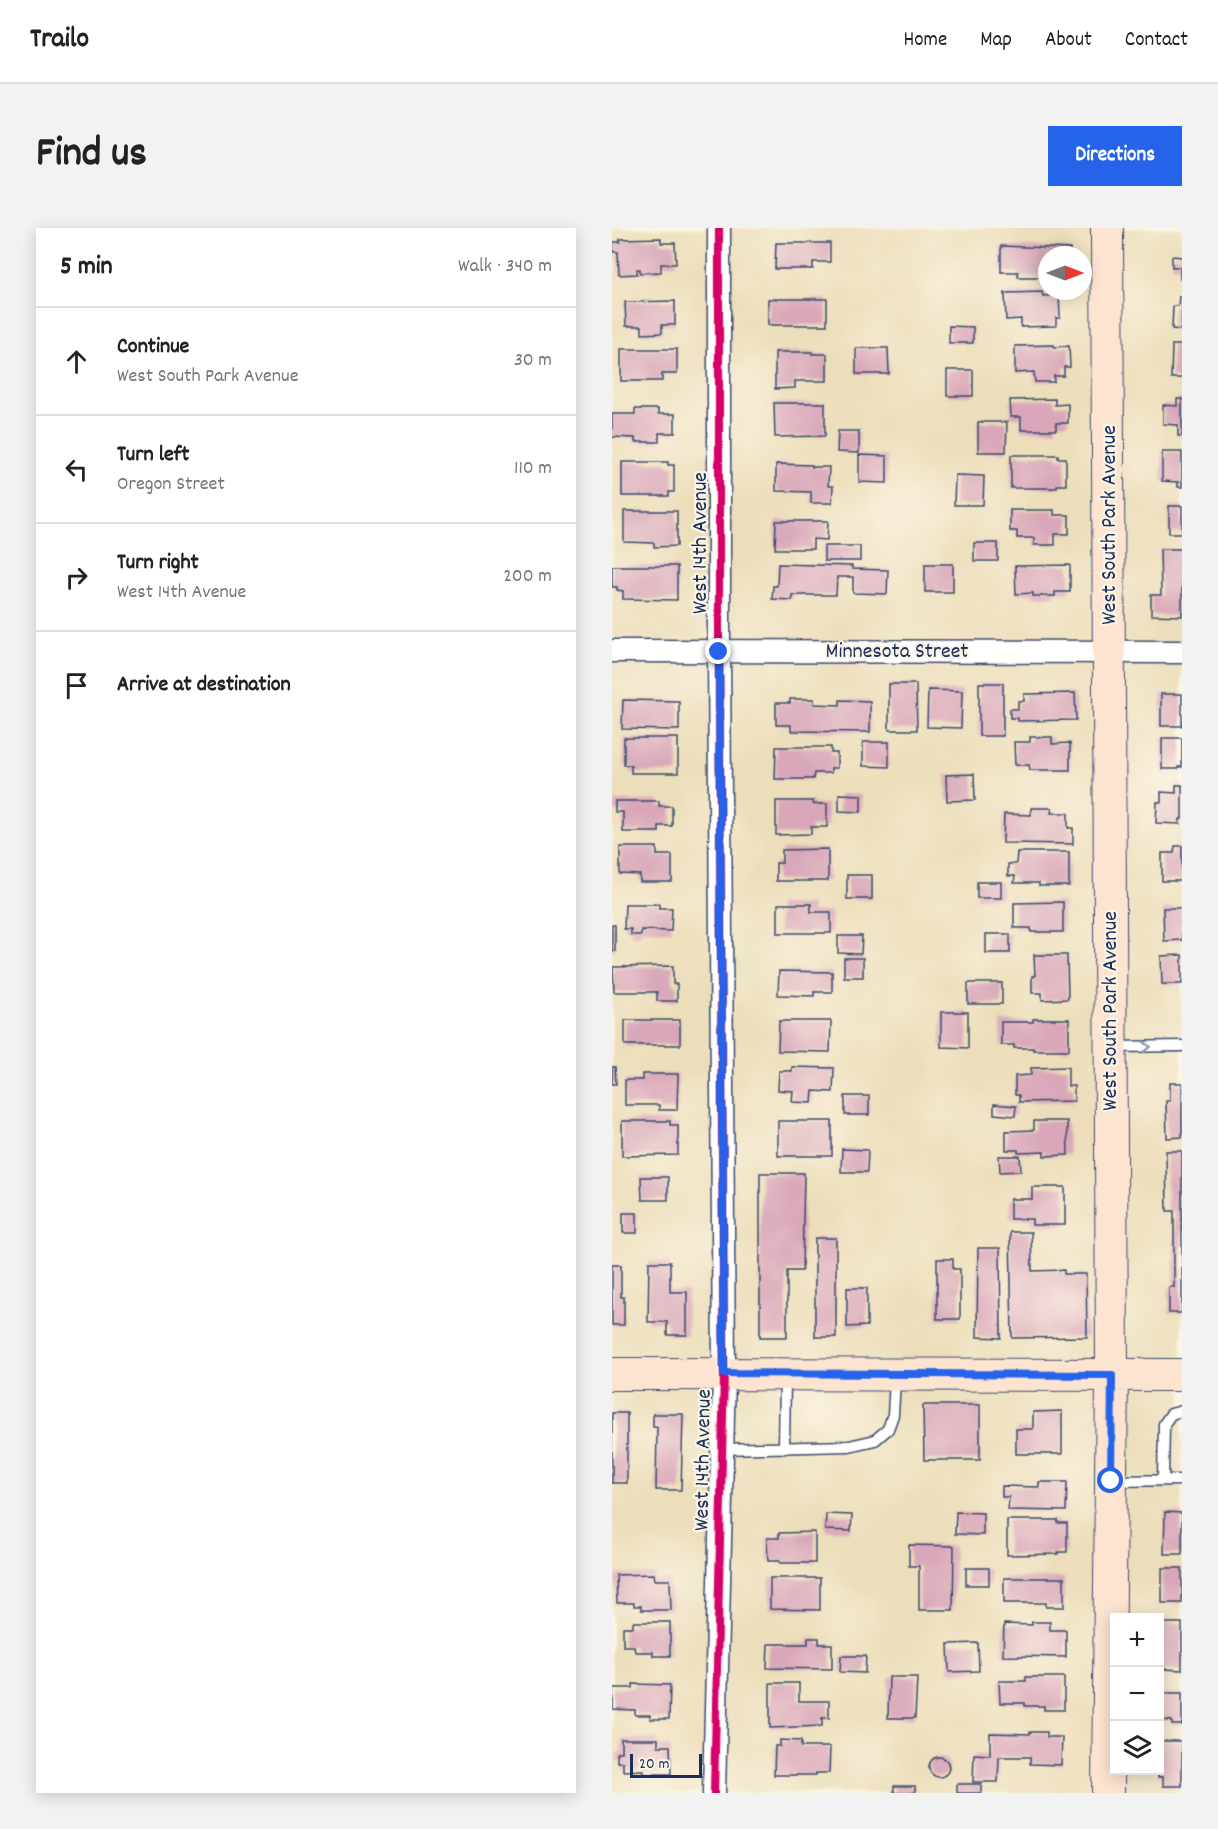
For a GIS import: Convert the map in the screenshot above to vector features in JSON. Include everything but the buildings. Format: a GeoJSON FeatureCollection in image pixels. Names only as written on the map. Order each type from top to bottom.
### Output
{"type":"FeatureCollection","features":[{"type":"Feature","properties":{"kind":"main road","name":"West South Park Avenue"},"geometry":{"type":"LineString","coordinates":[[1107,228],[1112,1375],[1108,1793]]}},
{"type":"Feature","properties":{"kind":"main road"},"geometry":{"type":"LineString","coordinates":[[612,1374],[1182,1375]]}},
{"type":"Feature","properties":{"kind":"street","name":"West 14th Avenue"},"geometry":{"type":"LineString","coordinates":[[714,1793],[724,1373],[719,652],[719,228]]}},
{"type":"Feature","properties":{"kind":"street","name":"Minnesota Street"},"geometry":{"type":"LineString","coordinates":[[612,651],[1182,652]]}},
{"type":"Feature","properties":{"kind":"lane"},"geometry":{"type":"LineString","coordinates":[[1111,1047],[1182,1046]]}},
{"type":"Feature","properties":{"kind":"lane"},"geometry":{"type":"LineString","coordinates":[[784,1448],[785,1374]]}},
{"type":"Feature","properties":{"kind":"lane"},"geometry":{"type":"LineString","coordinates":[[722,1449],[849,1446],[875,1440],[888,1429],[893,1415],[896,1374]]}},
{"type":"Feature","properties":{"kind":"lane"},"geometry":{"type":"LineString","coordinates":[[1163,1480],[1164,1424],[1171,1414],[1182,1411]]}},
{"type":"Feature","properties":{"kind":"lane"},"geometry":{"type":"LineString","coordinates":[[1111,1481],[1182,1480]]}},
{"type":"Feature","properties":{"kind":"cycle path"},"geometry":{"type":"LineString","coordinates":[[714,1793],[724,1373],[719,652],[719,228]]}},
{"type":"Feature","properties":{"kind":"route"},"geometry":{"type":"LineString","coordinates":[[719,652],[724,1373],[1112,1375],[1111,1481]]}}]}
